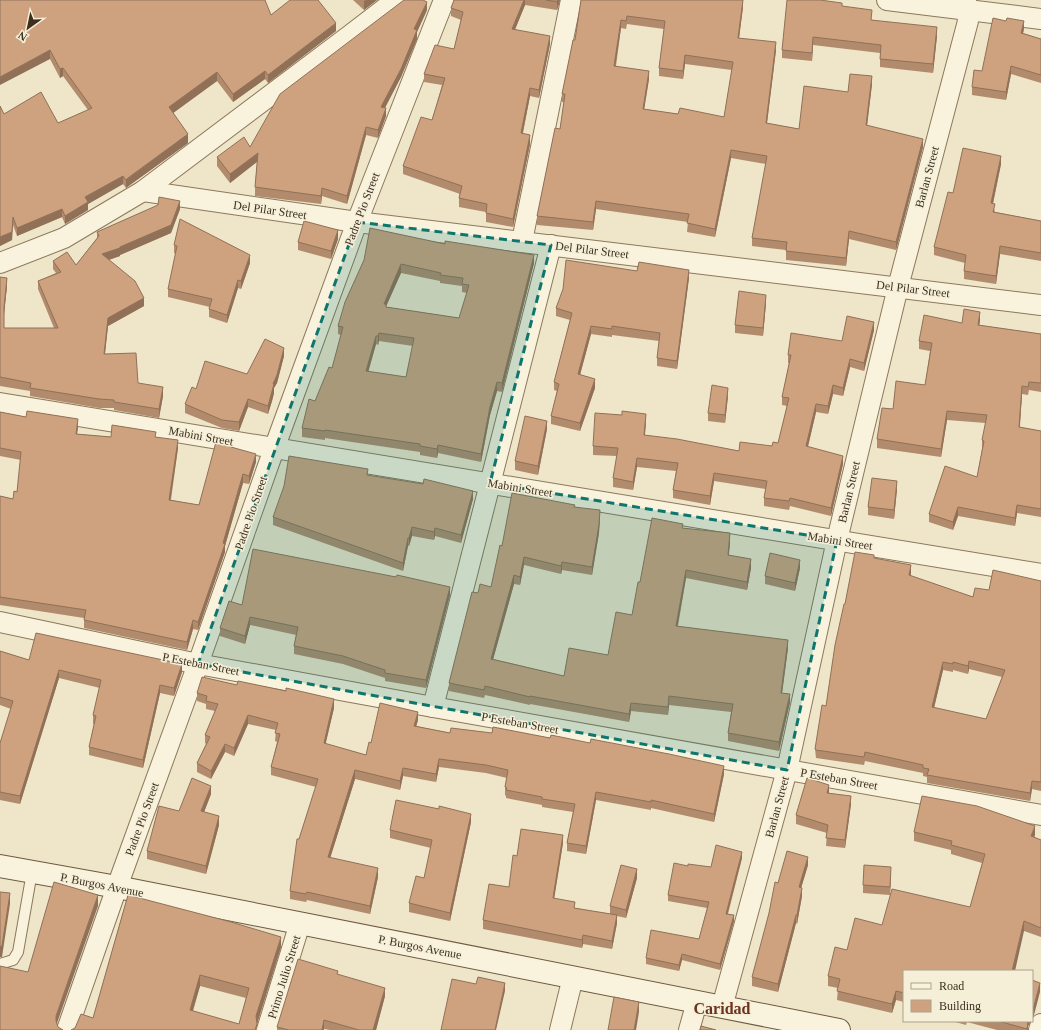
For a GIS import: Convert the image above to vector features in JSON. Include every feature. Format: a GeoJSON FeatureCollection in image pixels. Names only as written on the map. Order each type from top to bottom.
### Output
{"type":"FeatureCollection","features":[{"type":"Feature","properties":{"kind":"main road","name":"P. Burgos Avenue"},"geometry":{"type":"LineString","coordinates":[[0,866],[117,887],[839,1030]]}},
{"type":"Feature","properties":{"kind":"street"},"geometry":{"type":"LineString","coordinates":[[0,263],[64,238],[143,191],[396,0]]}},
{"type":"Feature","properties":{"kind":"street","name":"Padre Pio Street"},"geometry":{"type":"LineString","coordinates":[[67,1030],[274,449],[357,222],[444,0]]}},
{"type":"Feature","properties":{"kind":"street"},"geometry":{"type":"LineString","coordinates":[[522,242],[571,0]]}},
{"type":"Feature","properties":{"kind":"street"},"geometry":{"type":"LineString","coordinates":[[887,0],[966,5],[1041,19]]}},
{"type":"Feature","properties":{"kind":"street","name":"Barlan Street"},"geometry":{"type":"LineString","coordinates":[[722,1007],[787,770],[837,540],[898,287],[968,21],[966,5]]}},
{"type":"Feature","properties":{"kind":"street","name":"Del Pilar Street"},"geometry":{"type":"LineString","coordinates":[[143,191],[357,222],[1041,305]]}},
{"type":"Feature","properties":{"kind":"street"},"geometry":{"type":"LineString","coordinates":[[433,707],[551,245]]}},
{"type":"Feature","properties":{"kind":"street","name":"Mabini Street"},"geometry":{"type":"LineString","coordinates":[[0,403],[1041,574]]}},
{"type":"Feature","properties":{"kind":"street","name":"P Esteban Street"},"geometry":{"type":"LineString","coordinates":[[0,622],[198,664],[1041,815]]}},
{"type":"Feature","properties":{"kind":"street","name":"Primo Julio Street"},"geometry":{"type":"LineString","coordinates":[[267,1030],[300,923]]}},
{"type":"Feature","properties":{"kind":"street"},"geometry":{"type":"LineString","coordinates":[[560,1030],[573,977]]}},
{"type":"Feature","properties":{"kind":"street"},"geometry":{"type":"LineString","coordinates":[[689,1030],[697,1002]]}},
{"type":"Feature","properties":{"kind":"street"},"geometry":{"type":"LineString","coordinates":[[1039,1030],[1041,1024]]}},
{"type":"Feature","properties":{"kind":"lane"},"geometry":{"type":"LineString","coordinates":[[0,964],[13,960],[18,952],[32,872]]}},
{"type":"Feature","properties":{"kind":"highlighted area"},"geometry":{"type":"Polygon","coordinates":[[[357,222],[551,245],[490,483],[837,540],[787,770],[198,664],[357,222]]]}},
{"type":"Feature","properties":{"kind":"building"},"geometry":{"type":"Polygon","coordinates":[[[0,0],[265,0],[271,15],[290,0],[318,0],[336,23],[268,75],[265,71],[233,94],[217,72],[169,107],[188,134],[126,180],[123,176],[85,197],[88,202],[65,216],[62,209],[17,228],[13,217],[12,232],[0,237],[0,106],[4,114],[41,92],[58,123],[92,108],[63,68],[60,69],[50,50],[0,77],[0,0]]]}},
{"type":"Feature","properties":{"kind":"building"},"geometry":{"type":"Polygon","coordinates":[[[404,0],[423,0],[427,2],[414,29],[417,30],[401,69],[381,107],[386,108],[378,130],[366,127],[347,196],[322,188],[321,196],[255,187],[258,153],[230,174],[217,157],[244,137],[250,147],[280,94],[404,0]]]}},
{"type":"Feature","properties":{"kind":"building"},"geometry":{"type":"Polygon","coordinates":[[[454,0],[524,0],[512,29],[550,36],[539,90],[530,88],[521,133],[530,135],[513,219],[486,213],[487,204],[459,198],[462,186],[403,166],[421,117],[432,120],[445,78],[424,74],[435,45],[454,49],[463,12],[451,8],[454,0]]]}},
{"type":"Feature","properties":{"kind":"building"},"geometry":{"type":"Polygon","coordinates":[[[546,0],[558,0],[557,2],[546,0]]]}},
{"type":"Feature","properties":{"kind":"building"},"geometry":{"type":"Polygon","coordinates":[[[581,0],[743,0],[738,38],[776,42],[766,123],[799,129],[804,86],[848,92],[850,74],[872,76],[866,125],[923,139],[896,242],[849,231],[846,258],[786,251],[787,242],[752,238],[767,156],[731,150],[715,229],[687,223],[689,214],[596,201],[593,222],[537,216],[555,128],[560,129],[565,94],[562,94],[573,40],[575,40],[581,0]],[[627,16],[626,21],[621,20],[614,66],[649,71],[643,109],[678,114],[680,108],[724,117],[733,62],[685,55],[683,71],[659,68],[665,21],[627,16]]]}},
{"type":"Feature","properties":{"kind":"building"},"geometry":{"type":"Polygon","coordinates":[[[787,0],[820,0],[842,3],[842,6],[872,10],[871,20],[937,27],[933,64],[880,59],[881,45],[813,37],[812,53],[782,50],[787,0]]]}},
{"type":"Feature","properties":{"kind":"building"},"geometry":{"type":"Polygon","coordinates":[[[993,18],[1006,21],[1007,18],[1024,21],[1021,33],[1041,39],[1041,75],[1011,66],[1006,92],[972,87],[974,70],[982,71],[993,18]]]}},
{"type":"Feature","properties":{"kind":"building"},"geometry":{"type":"Polygon","coordinates":[[[963,148],[1001,156],[991,203],[995,204],[993,212],[1041,221],[1041,253],[1000,246],[996,276],[964,271],[966,255],[934,247],[948,192],[953,193],[963,148]]]}},
{"type":"Feature","properties":{"kind":"building"},"geometry":{"type":"Polygon","coordinates":[[[159,197],[180,201],[171,225],[120,248],[102,254],[135,281],[144,298],[108,318],[104,354],[136,353],[138,383],[163,387],[159,409],[114,402],[114,400],[30,388],[31,383],[0,377],[0,277],[7,278],[4,307],[4,328],[58,328],[38,281],[61,272],[53,261],[67,252],[76,265],[99,236],[97,232],[158,205],[159,197]]]}},
{"type":"Feature","properties":{"kind":"building"},"geometry":{"type":"Polygon","coordinates":[[[180,219],[250,255],[241,281],[238,280],[227,315],[209,309],[212,299],[168,289],[177,246],[174,245],[180,219]]]}},
{"type":"Feature","properties":{"kind":"building"},"geometry":{"type":"Polygon","coordinates":[[[304,221],[338,230],[331,251],[298,242],[304,221]]]}},
{"type":"Feature","properties":{"kind":"building"},"geometry":{"type":"Polygon","coordinates":[[[370,228],[445,244],[445,241],[534,255],[502,383],[497,382],[490,407],[481,454],[438,445],[437,449],[420,446],[420,444],[302,428],[309,399],[315,401],[329,367],[332,368],[343,327],[338,326],[345,302],[364,260],[370,228]],[[401,264],[384,304],[386,304],[386,307],[459,318],[469,285],[462,284],[463,278],[440,275],[441,273],[401,264]],[[379,333],[378,336],[376,336],[366,371],[406,377],[414,338],[379,333]]]}},
{"type":"Feature","properties":{"kind":"building"},"geometry":{"type":"Polygon","coordinates":[[[566,260],[637,271],[639,262],[689,270],[677,361],[657,358],[660,333],[612,326],[612,329],[591,326],[578,374],[595,379],[580,423],[551,416],[559,384],[554,382],[572,313],[556,308],[563,289],[566,260]]]}},
{"type":"Feature","properties":{"kind":"building"},"geometry":{"type":"Polygon","coordinates":[[[739,291],[766,295],[763,328],[735,325],[739,291]]]}},
{"type":"Feature","properties":{"kind":"building"},"geometry":{"type":"Polygon","coordinates":[[[964,309],[980,312],[978,325],[1041,334],[1041,383],[1029,382],[1028,387],[1022,386],[1019,427],[1041,431],[1041,509],[1017,505],[1015,518],[958,507],[953,522],[929,514],[945,466],[977,477],[987,415],[947,411],[941,449],[877,439],[882,408],[893,409],[896,381],[925,385],[932,343],[919,341],[924,315],[962,323],[964,309]]]}},
{"type":"Feature","properties":{"kind":"building"},"geometry":{"type":"Polygon","coordinates":[[[847,316],[874,322],[864,363],[850,359],[843,388],[833,385],[828,406],[816,404],[806,446],[843,456],[831,508],[790,498],[789,501],[764,498],[767,481],[714,473],[710,496],[673,490],[678,463],[637,458],[633,482],[613,478],[618,448],[593,446],[595,413],[622,415],[622,411],[646,414],[644,435],[677,439],[739,451],[740,442],[772,446],[773,442],[778,443],[789,398],[782,397],[791,355],[788,355],[791,333],[842,341],[847,316]]]}},
{"type":"Feature","properties":{"kind":"building"},"geometry":{"type":"Polygon","coordinates":[[[265,339],[284,348],[268,406],[248,399],[239,422],[222,420],[185,404],[192,387],[196,389],[205,361],[247,374],[265,339]]]}},
{"type":"Feature","properties":{"kind":"building"},"geometry":{"type":"Polygon","coordinates":[[[712,385],[728,388],[725,415],[708,413],[712,385]]]}},
{"type":"Feature","properties":{"kind":"building"},"geometry":{"type":"Polygon","coordinates":[[[27,411],[78,419],[76,434],[111,437],[112,425],[156,432],[155,437],[178,440],[169,500],[199,505],[216,442],[232,444],[231,447],[256,454],[249,476],[243,474],[223,543],[225,544],[198,622],[193,620],[187,642],[84,620],[86,610],[0,597],[0,496],[13,499],[14,491],[17,492],[21,452],[0,448],[0,412],[26,417],[27,411]]]}},
{"type":"Feature","properties":{"kind":"building"},"geometry":{"type":"Polygon","coordinates":[[[525,416],[547,421],[538,466],[515,461],[525,416]]]}},
{"type":"Feature","properties":{"kind":"building"},"geometry":{"type":"Polygon","coordinates":[[[289,456],[368,469],[367,475],[423,484],[424,479],[473,491],[461,535],[435,528],[434,532],[412,527],[408,538],[403,563],[273,517],[284,486],[289,456]]]}},
{"type":"Feature","properties":{"kind":"building"},"geometry":{"type":"Polygon","coordinates":[[[872,478],[897,481],[894,510],[868,507],[872,478]]]}},
{"type":"Feature","properties":{"kind":"building"},"geometry":{"type":"Polygon","coordinates":[[[512,493],[575,505],[574,507],[600,510],[599,525],[592,567],[562,562],[561,566],[524,557],[520,577],[514,575],[491,659],[564,676],[569,648],[608,655],[616,612],[632,615],[652,518],[683,524],[682,528],[730,533],[728,555],[751,559],[747,582],[686,570],[676,626],[788,640],[781,693],[790,694],[779,742],[728,733],[733,704],[669,696],[668,707],[631,703],[629,714],[530,697],[485,686],[484,690],[449,683],[472,592],[478,593],[480,584],[491,587],[500,545],[502,546],[512,493]]]}},
{"type":"Feature","properties":{"kind":"building"},"geometry":{"type":"Polygon","coordinates":[[[253,549],[396,577],[397,575],[450,587],[426,680],[385,673],[385,670],[343,656],[294,646],[298,627],[250,617],[245,636],[220,628],[229,601],[242,605],[253,549]]]}},
{"type":"Feature","properties":{"kind":"building"},"geometry":{"type":"Polygon","coordinates":[[[855,552],[874,555],[874,558],[911,565],[909,575],[973,597],[975,588],[989,590],[993,570],[1041,581],[1041,782],[1032,781],[1030,793],[927,775],[929,769],[923,768],[923,765],[865,752],[864,757],[816,750],[822,705],[826,706],[835,645],[855,552]],[[969,661],[968,666],[953,662],[953,664],[943,662],[932,707],[986,719],[1005,670],[969,661]]]}},
{"type":"Feature","properties":{"kind":"building"},"geometry":{"type":"Polygon","coordinates":[[[770,553],[800,560],[795,583],[765,576],[770,553]]]}},
{"type":"Feature","properties":{"kind":"building"},"geometry":{"type":"Polygon","coordinates":[[[36,633],[182,664],[174,688],[160,685],[143,760],[89,747],[96,716],[93,715],[101,680],[59,670],[20,796],[0,792],[0,743],[13,701],[0,697],[0,651],[29,660],[36,633]]]}},
{"type":"Feature","properties":{"kind":"building"},"geometry":{"type":"Polygon","coordinates":[[[202,677],[237,685],[238,681],[286,691],[286,688],[334,699],[324,743],[366,755],[369,742],[371,743],[380,703],[418,712],[414,726],[450,733],[451,728],[492,733],[493,727],[550,738],[551,735],[590,743],[591,739],[724,766],[714,814],[651,800],[651,802],[596,792],[586,846],[567,843],[575,804],[542,799],[542,797],[506,790],[507,788],[505,787],[508,770],[486,765],[439,759],[436,774],[403,768],[400,781],[355,770],[328,857],[378,868],[370,906],[307,892],[306,894],[290,891],[297,839],[299,839],[318,779],[271,767],[280,734],[275,733],[278,723],[248,715],[234,748],[225,744],[211,771],[197,763],[210,737],[205,735],[218,704],[206,701],[207,696],[197,693],[202,677]]]}},
{"type":"Feature","properties":{"kind":"building"},"geometry":{"type":"Polygon","coordinates":[[[192,778],[211,786],[201,811],[219,816],[206,866],[147,851],[159,806],[179,811],[192,778]]]}},
{"type":"Feature","properties":{"kind":"building"},"geometry":{"type":"Polygon","coordinates":[[[807,778],[829,785],[827,793],[851,796],[845,840],[826,838],[828,825],[796,815],[807,778]]]}},
{"type":"Feature","properties":{"kind":"building"},"geometry":{"type":"Polygon","coordinates":[[[922,796],[977,806],[1035,826],[1031,836],[1041,840],[1041,928],[1024,921],[1012,970],[903,970],[903,993],[896,991],[892,1004],[837,991],[840,979],[828,976],[835,947],[847,950],[855,918],[882,925],[892,889],[970,907],[985,854],[951,845],[952,841],[914,832],[922,796]]]}},
{"type":"Feature","properties":{"kind":"building"},"geometry":{"type":"Polygon","coordinates":[[[396,800],[439,809],[439,806],[471,814],[450,913],[409,903],[416,876],[424,878],[432,840],[390,830],[396,800]]]}},
{"type":"Feature","properties":{"kind":"building"},"geometry":{"type":"Polygon","coordinates":[[[521,829],[563,835],[553,898],[575,902],[574,908],[617,915],[612,941],[583,935],[582,940],[483,920],[489,884],[509,887],[513,855],[517,856],[521,829]]]}},
{"type":"Feature","properties":{"kind":"building"},"geometry":{"type":"Polygon","coordinates":[[[716,845],[742,852],[726,914],[734,915],[720,964],[682,954],[679,965],[646,958],[651,930],[699,939],[709,902],[668,895],[674,863],[688,866],[688,864],[711,867],[716,845]]]}},
{"type":"Feature","properties":{"kind":"building"},"geometry":{"type":"Polygon","coordinates":[[[787,851],[808,857],[799,887],[802,888],[797,915],[778,984],[752,977],[769,913],[775,882],[778,883],[787,851]]]}},
{"type":"Feature","properties":{"kind":"building"},"geometry":{"type":"Polygon","coordinates":[[[621,865],[637,869],[626,910],[610,906],[621,865]]]}},
{"type":"Feature","properties":{"kind":"building"},"geometry":{"type":"Polygon","coordinates":[[[864,865],[891,867],[890,887],[863,885],[864,865]]]}},
{"type":"Feature","properties":{"kind":"building"},"geometry":{"type":"Polygon","coordinates":[[[54,882],[98,895],[56,1016],[58,1027],[63,1030],[0,1030],[0,966],[28,972],[54,882]]]}},
{"type":"Feature","properties":{"kind":"building"},"geometry":{"type":"Polygon","coordinates":[[[0,892],[10,893],[2,946],[0,947],[0,892]]]}},
{"type":"Feature","properties":{"kind":"building"},"geometry":{"type":"Polygon","coordinates":[[[128,895],[231,922],[281,937],[256,1016],[257,1024],[255,1030],[71,1030],[75,1028],[81,1014],[93,1018],[128,895]],[[200,975],[190,1010],[239,1024],[249,988],[200,975]]]}},
{"type":"Feature","properties":{"kind":"building"},"geometry":{"type":"Polygon","coordinates":[[[298,959],[338,971],[337,974],[385,988],[373,1030],[359,1030],[324,1020],[322,1030],[289,1030],[277,1027],[298,959]]]}},
{"type":"Feature","properties":{"kind":"building"},"geometry":{"type":"Polygon","coordinates":[[[478,977],[505,983],[495,1030],[441,1030],[452,979],[476,984],[478,977]]]}},
{"type":"Feature","properties":{"kind":"building"},"geometry":{"type":"Polygon","coordinates":[[[1033,980],[1040,983],[1033,1008],[1033,980]]]}},
{"type":"Feature","properties":{"kind":"building"},"geometry":{"type":"Polygon","coordinates":[[[614,997],[639,1002],[634,1030],[608,1030],[614,997]]]}},
{"type":"Feature","properties":{"kind":"building"},"geometry":{"type":"Polygon","coordinates":[[[1002,1022],[1028,1022],[1027,1029],[1002,1022]]]}},
{"type":"Feature","properties":{"kind":"building"},"geometry":{"type":"Polygon","coordinates":[[[701,1026],[716,1030],[700,1030],[701,1026]]]}},
{"type":"Feature","properties":{"kind":"district","name":"Caridad"},"geometry":{"type":"Point","coordinates":[722,1008]}}]}
